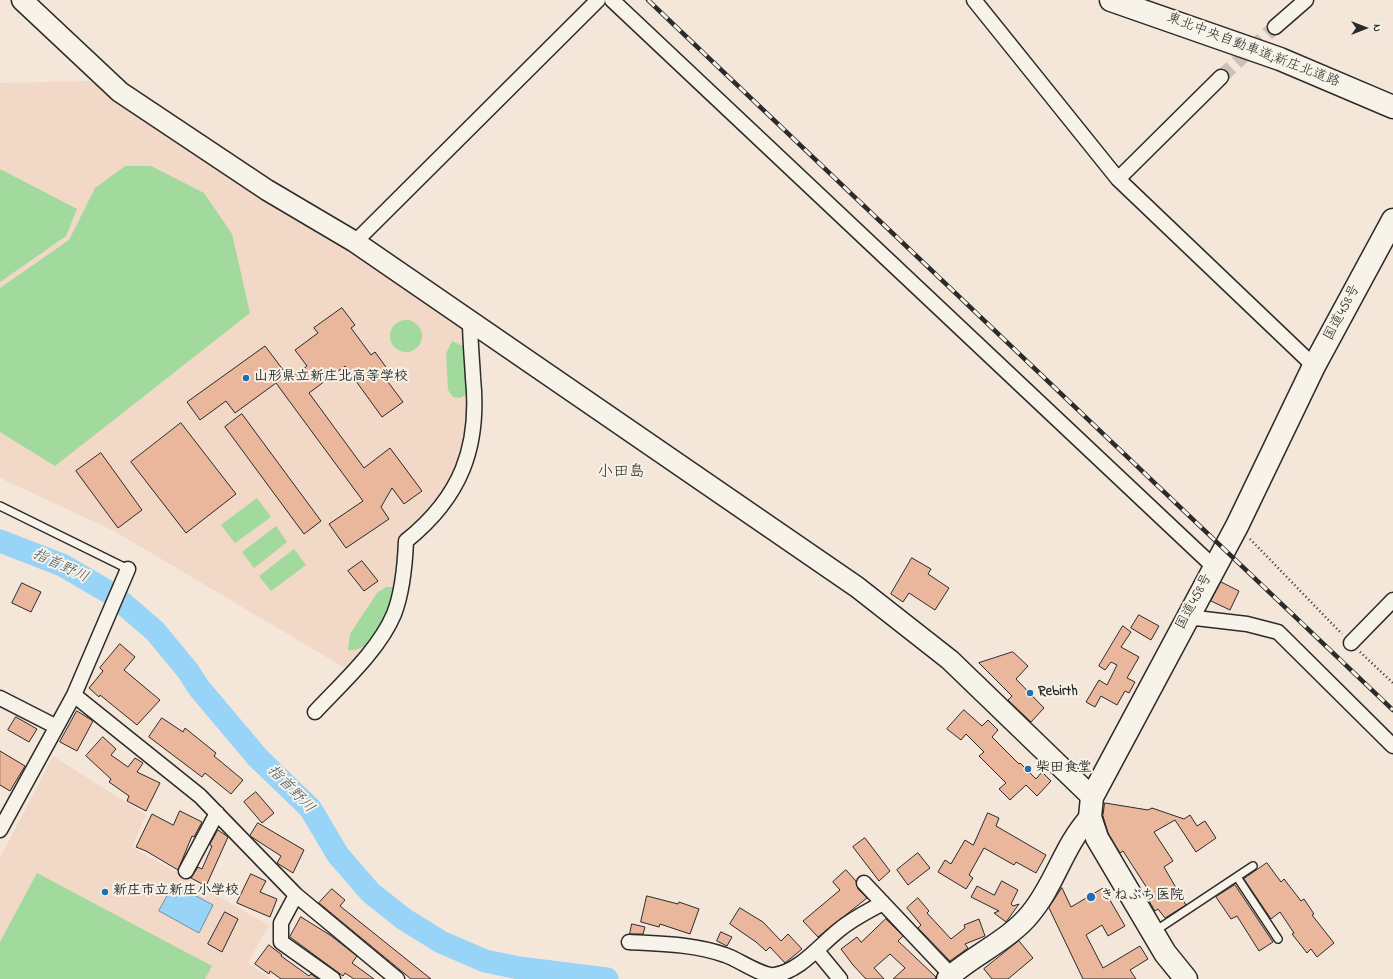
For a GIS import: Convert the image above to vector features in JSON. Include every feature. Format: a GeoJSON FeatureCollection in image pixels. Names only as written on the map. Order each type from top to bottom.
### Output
{"type":"FeatureCollection","features":[{"type":"Feature","properties":{"kind":"highway","name":"東北中央自動車道;新庄北道路"},"geometry":{"type":"LineString","coordinates":[[1111,0],[1280,59],[1387,104]]}},
{"type":"Feature","properties":{"kind":"highway","name":"国道458号"},"geometry":{"type":"LineString","coordinates":[[1091,807],[1188,617],[1237,526],[1314,366],[1393,220]]}},
{"type":"Feature","properties":{"kind":"highway"},"geometry":{"type":"LineString","coordinates":[[1091,807],[1097,838],[1165,953],[1186,979]]}},
{"type":"Feature","properties":{"kind":"street"},"geometry":{"type":"LineString","coordinates":[[22,0],[120,92],[267,190],[355,242],[857,587],[950,660],[1091,807],[1050,883],[1031,914],[1000,940],[949,977],[864,882]]}},
{"type":"Feature","properties":{"kind":"street"},"geometry":{"type":"LineString","coordinates":[[355,242],[598,0]]}},
{"type":"Feature","properties":{"kind":"street"},"geometry":{"type":"LineString","coordinates":[[612,0],[1214,567]]}},
{"type":"Feature","properties":{"kind":"street"},"geometry":{"type":"LineString","coordinates":[[974,0],[1118,179],[1314,366]]}},
{"type":"Feature","properties":{"kind":"street"},"geometry":{"type":"LineString","coordinates":[[1275,28],[1306,0]]}},
{"type":"Feature","properties":{"kind":"street"},"geometry":{"type":"LineString","coordinates":[[1118,179],[1222,77]]}},
{"type":"Feature","properties":{"kind":"street"},"geometry":{"type":"LineString","coordinates":[[316,712],[370,652],[384,633],[394,613],[401,589],[406,541],[426,526],[442,508],[458,481],[469,454],[474,416],[473,378],[470,351],[470,320]]}},
{"type":"Feature","properties":{"kind":"street"},"geometry":{"type":"LineString","coordinates":[[0,830],[4,811],[74,695],[128,569]]}},
{"type":"Feature","properties":{"kind":"street"},"geometry":{"type":"LineString","coordinates":[[1351,643],[1393,600]]}},
{"type":"Feature","properties":{"kind":"street"},"geometry":{"type":"LineString","coordinates":[[1188,617],[1247,624],[1278,632],[1393,746]]}},
{"type":"Feature","properties":{"kind":"street"},"geometry":{"type":"LineString","coordinates":[[74,695],[200,796],[296,895],[397,979]]}},
{"type":"Feature","properties":{"kind":"street"},"geometry":{"type":"LineString","coordinates":[[0,698],[55,726]]}},
{"type":"Feature","properties":{"kind":"street"},"geometry":{"type":"LineString","coordinates":[[186,871],[217,813]]}},
{"type":"Feature","properties":{"kind":"street"},"geometry":{"type":"LineString","coordinates":[[296,895],[282,924],[281,942],[333,979]]}},
{"type":"Feature","properties":{"kind":"street"},"geometry":{"type":"LineString","coordinates":[[629,942],[706,948],[730,957],[766,974],[775,975],[796,966],[816,951],[840,929],[883,903]]}},
{"type":"Feature","properties":{"kind":"street"},"geometry":{"type":"LineString","coordinates":[[816,951],[840,979]]}},
{"type":"Feature","properties":{"kind":"lane"},"geometry":{"type":"LineString","coordinates":[[0,506],[128,569]]}},
{"type":"Feature","properties":{"kind":"lane"},"geometry":{"type":"LineString","coordinates":[[1153,933],[1253,866]]}},
{"type":"Feature","properties":{"kind":"lane"},"geometry":{"type":"LineString","coordinates":[[1237,876],[1278,939]]}},
{"type":"Feature","properties":{"kind":"path"},"geometry":{"type":"LineString","coordinates":[[1237,526],[1351,643],[1393,683]]}},
{"type":"Feature","properties":{"kind":"shaded area","name":"山形県立新庄北高等学校"},"geometry":{"type":"Polygon","coordinates":[[[90,81],[467,329],[471,415],[457,479],[404,540],[395,577],[396,591],[384,623],[373,641],[345,668],[114,531],[0,478],[0,83],[90,81]]]}},
{"type":"Feature","properties":{"kind":"shaded area","name":"新庄市立新庄小学校"},"geometry":{"type":"Polygon","coordinates":[[[53,756],[146,815],[132,847],[269,925],[248,963],[271,979],[0,979],[0,858],[53,756]]]}},
{"type":"Feature","properties":{"kind":"green space"},"geometry":{"type":"Polygon","coordinates":[[[125,166],[151,166],[204,193],[232,234],[250,313],[55,466],[0,432],[0,288],[69,240],[95,188],[125,166]]]}},
{"type":"Feature","properties":{"kind":"green space"},"geometry":{"type":"Polygon","coordinates":[[[0,169],[77,209],[66,236],[0,282],[0,169]]]}},
{"type":"Feature","properties":{"kind":"green space"},"geometry":{"type":"Polygon","coordinates":[[[403,320],[409,320],[418,324],[422,336],[418,348],[409,352],[403,352],[394,348],[390,339],[390,333],[394,324],[403,320]]]}},
{"type":"Feature","properties":{"kind":"green space"},"geometry":{"type":"Polygon","coordinates":[[[452,341],[463,346],[468,371],[468,389],[466,395],[460,398],[453,397],[448,390],[446,354],[452,341]]]}},
{"type":"Feature","properties":{"kind":"green space"},"geometry":{"type":"Polygon","coordinates":[[[257,498],[271,517],[235,543],[221,525],[257,498]]]}},
{"type":"Feature","properties":{"kind":"green space"},"geometry":{"type":"Polygon","coordinates":[[[276,526],[287,542],[254,568],[242,552],[276,526]]]}},
{"type":"Feature","properties":{"kind":"green space"},"geometry":{"type":"Polygon","coordinates":[[[294,549],[306,565],[271,591],[259,576],[294,549]]]}},
{"type":"Feature","properties":{"kind":"green space"},"geometry":{"type":"Polygon","coordinates":[[[386,587],[395,587],[389,606],[379,628],[366,645],[358,649],[348,650],[350,634],[377,593],[386,587]]]}},
{"type":"Feature","properties":{"kind":"green space"},"geometry":{"type":"Polygon","coordinates":[[[37,873],[212,966],[205,979],[0,979],[0,942],[37,873]]]}},
{"type":"Feature","properties":{"kind":"water"},"geometry":{"type":"Polygon","coordinates":[[[174,884],[213,905],[199,933],[159,911],[174,884]]]}},
{"type":"Feature","properties":{"kind":"building"},"geometry":{"type":"Polygon","coordinates":[[[342,308],[355,325],[351,328],[371,355],[375,352],[391,374],[385,378],[403,402],[382,417],[345,366],[309,393],[364,468],[390,448],[422,491],[404,504],[392,488],[381,507],[389,519],[346,548],[329,524],[363,501],[276,383],[235,413],[226,401],[200,420],[187,402],[265,346],[290,379],[307,366],[295,350],[318,333],[314,328],[342,308]]]}},
{"type":"Feature","properties":{"kind":"building"},"geometry":{"type":"Polygon","coordinates":[[[242,414],[321,521],[304,534],[225,427],[242,414]]]}},
{"type":"Feature","properties":{"kind":"building"},"geometry":{"type":"Polygon","coordinates":[[[181,423],[236,494],[186,533],[131,462],[181,423]]]}},
{"type":"Feature","properties":{"kind":"building"},"geometry":{"type":"Polygon","coordinates":[[[101,453],[142,510],[118,528],[76,471],[101,453]]]}},
{"type":"Feature","properties":{"kind":"building"},"geometry":{"type":"Polygon","coordinates":[[[912,558],[931,569],[928,574],[949,588],[935,610],[909,593],[903,602],[891,594],[912,558]]]}},
{"type":"Feature","properties":{"kind":"building"},"geometry":{"type":"Polygon","coordinates":[[[362,561],[378,581],[364,591],[348,571],[362,561]]]}},
{"type":"Feature","properties":{"kind":"building"},"geometry":{"type":"Polygon","coordinates":[[[1221,582],[1239,591],[1230,610],[1211,601],[1221,582]]]}},
{"type":"Feature","properties":{"kind":"building"},"geometry":{"type":"Polygon","coordinates":[[[22,583],[41,592],[31,612],[12,603],[22,583]]]}},
{"type":"Feature","properties":{"kind":"building"},"geometry":{"type":"Polygon","coordinates":[[[1139,615],[1159,626],[1151,640],[1131,628],[1139,615]]]}},
{"type":"Feature","properties":{"kind":"building"},"geometry":{"type":"Polygon","coordinates":[[[1123,626],[1131,632],[1121,647],[1139,657],[1127,678],[1135,682],[1129,693],[1125,691],[1117,705],[1101,696],[1095,707],[1086,702],[1099,680],[1107,685],[1117,665],[1111,662],[1105,670],[1099,666],[1123,626]]]}},
{"type":"Feature","properties":{"kind":"building"},"geometry":{"type":"Polygon","coordinates":[[[120,644],[135,657],[124,670],[160,700],[137,725],[89,688],[103,671],[100,668],[120,644]]]}},
{"type":"Feature","properties":{"kind":"building"},"geometry":{"type":"Polygon","coordinates":[[[1013,652],[1028,666],[1016,679],[1044,708],[1031,722],[1008,700],[1012,696],[979,663],[1013,652]]]}},
{"type":"Feature","properties":{"kind":"building"},"geometry":{"type":"Polygon","coordinates":[[[964,710],[982,726],[988,720],[998,730],[992,737],[1036,779],[1042,772],[1051,781],[1037,796],[1026,785],[1010,800],[999,789],[1006,783],[979,756],[984,752],[966,734],[961,740],[947,729],[964,710]]]}},
{"type":"Feature","properties":{"kind":"building"},"geometry":{"type":"Polygon","coordinates":[[[77,711],[93,721],[77,751],[60,742],[77,711]]]}},
{"type":"Feature","properties":{"kind":"building"},"geometry":{"type":"Polygon","coordinates":[[[16,717],[37,729],[29,742],[8,730],[16,717]]]}},
{"type":"Feature","properties":{"kind":"building"},"geometry":{"type":"Polygon","coordinates":[[[162,718],[183,732],[185,728],[216,753],[214,756],[243,780],[231,794],[205,773],[202,777],[149,737],[162,718]]]}},
{"type":"Feature","properties":{"kind":"building"},"geometry":{"type":"Polygon","coordinates":[[[103,737],[116,749],[111,755],[128,767],[135,758],[143,763],[137,772],[160,783],[146,811],[127,801],[129,796],[109,782],[111,779],[86,756],[103,737]]]}},
{"type":"Feature","properties":{"kind":"building"},"geometry":{"type":"Polygon","coordinates":[[[0,751],[25,766],[10,791],[0,785],[0,751]]]}},
{"type":"Feature","properties":{"kind":"building"},"geometry":{"type":"Polygon","coordinates":[[[256,792],[274,813],[262,823],[244,802],[256,792]]]}},
{"type":"Feature","properties":{"kind":"building"},"geometry":{"type":"Polygon","coordinates":[[[1105,803],[1148,810],[1152,808],[1184,819],[1190,815],[1197,826],[1205,821],[1216,838],[1196,852],[1175,820],[1154,832],[1173,861],[1164,867],[1186,905],[1165,918],[1158,909],[1155,911],[1143,891],[1147,888],[1123,851],[1120,853],[1108,833],[1103,816],[1105,803]]]}},
{"type":"Feature","properties":{"kind":"building"},"geometry":{"type":"Polygon","coordinates":[[[180,811],[202,822],[194,837],[192,836],[178,870],[146,851],[136,847],[152,814],[173,825],[180,811]]]}},
{"type":"Feature","properties":{"kind":"building"},"geometry":{"type":"Polygon","coordinates":[[[988,813],[999,818],[996,826],[1046,855],[1036,873],[1016,862],[1014,865],[984,848],[969,875],[973,878],[966,889],[938,872],[945,860],[951,864],[965,840],[973,845],[988,813]]]}},
{"type":"Feature","properties":{"kind":"building"},"geometry":{"type":"Polygon","coordinates":[[[258,823],[304,850],[293,873],[277,863],[281,856],[250,836],[258,823]]]}},
{"type":"Feature","properties":{"kind":"building"},"geometry":{"type":"Polygon","coordinates":[[[218,830],[228,837],[206,886],[191,878],[198,867],[202,869],[212,846],[210,845],[218,830]]]}},
{"type":"Feature","properties":{"kind":"building"},"geometry":{"type":"Polygon","coordinates":[[[865,838],[890,871],[879,881],[853,847],[865,838]]]}},
{"type":"Feature","properties":{"kind":"building"},"geometry":{"type":"Polygon","coordinates":[[[918,853],[930,868],[908,885],[897,870],[918,853]]]}},
{"type":"Feature","properties":{"kind":"building"},"geometry":{"type":"Polygon","coordinates":[[[1267,863],[1281,882],[1284,879],[1301,901],[1304,899],[1314,914],[1312,915],[1334,943],[1317,957],[1311,949],[1307,953],[1292,934],[1294,933],[1280,912],[1271,919],[1244,879],[1267,863]]]}},
{"type":"Feature","properties":{"kind":"building"},"geometry":{"type":"Polygon","coordinates":[[[846,870],[856,881],[858,889],[867,898],[818,937],[803,921],[840,890],[833,882],[846,870]]]}},
{"type":"Feature","properties":{"kind":"building"},"geometry":{"type":"Polygon","coordinates":[[[251,874],[266,881],[260,892],[277,899],[270,917],[237,903],[251,874]]]}},
{"type":"Feature","properties":{"kind":"building"},"geometry":{"type":"Polygon","coordinates":[[[1002,881],[1018,890],[1011,904],[1013,906],[1019,904],[1006,922],[994,913],[999,911],[971,897],[977,886],[994,895],[1002,881]]]}},
{"type":"Feature","properties":{"kind":"building"},"geometry":{"type":"Polygon","coordinates":[[[1235,885],[1273,942],[1259,951],[1237,916],[1231,919],[1216,897],[1235,885]]]}},
{"type":"Feature","properties":{"kind":"building"},"geometry":{"type":"Polygon","coordinates":[[[1062,888],[1071,907],[1103,888],[1125,926],[1108,936],[1102,925],[1086,935],[1103,968],[1140,946],[1148,959],[1130,970],[1136,979],[1083,979],[1049,908],[1062,888]]]}},
{"type":"Feature","properties":{"kind":"building"},"geometry":{"type":"Polygon","coordinates":[[[332,889],[345,900],[340,906],[431,979],[411,979],[319,903],[332,889]]]}},
{"type":"Feature","properties":{"kind":"building"},"geometry":{"type":"Polygon","coordinates":[[[647,896],[678,904],[679,902],[699,909],[690,934],[660,924],[659,927],[641,922],[647,896]]]}},
{"type":"Feature","properties":{"kind":"building"},"geometry":{"type":"Polygon","coordinates":[[[918,898],[929,911],[927,913],[951,939],[965,928],[964,925],[979,919],[985,936],[965,944],[968,948],[950,961],[918,928],[921,925],[907,908],[918,898]]]}},
{"type":"Feature","properties":{"kind":"building"},"geometry":{"type":"Polygon","coordinates":[[[740,908],[763,922],[781,941],[788,934],[802,949],[785,963],[770,947],[766,951],[756,942],[730,924],[740,908]]]}},
{"type":"Feature","properties":{"kind":"building"},"geometry":{"type":"Polygon","coordinates":[[[225,912],[238,919],[222,952],[208,944],[225,912]]]}},
{"type":"Feature","properties":{"kind":"building"},"geometry":{"type":"Polygon","coordinates":[[[301,917],[330,935],[357,956],[352,963],[374,979],[354,979],[345,973],[343,976],[290,937],[301,917]]]}},
{"type":"Feature","properties":{"kind":"building"},"geometry":{"type":"Polygon","coordinates":[[[886,919],[903,936],[898,941],[936,977],[936,979],[893,979],[905,968],[890,954],[874,968],[884,979],[866,979],[853,965],[841,949],[857,937],[861,942],[886,919]]]}},
{"type":"Feature","properties":{"kind":"building"},"geometry":{"type":"Polygon","coordinates":[[[632,924],[645,927],[643,934],[630,934],[632,924]]]}},
{"type":"Feature","properties":{"kind":"building"},"geometry":{"type":"Polygon","coordinates":[[[721,932],[732,937],[727,946],[717,941],[721,932]]]}},
{"type":"Feature","properties":{"kind":"building"},"geometry":{"type":"Polygon","coordinates":[[[1019,941],[1033,958],[1008,979],[992,979],[984,969],[1019,941]]]}},
{"type":"Feature","properties":{"kind":"building"},"geometry":{"type":"Polygon","coordinates":[[[269,945],[282,955],[281,956],[309,976],[311,974],[318,979],[281,979],[270,971],[269,974],[255,964],[269,945]]]}},
{"type":"Feature","properties":{"kind":"waterway","name":"指首野川"},"geometry":{"type":"LineString","coordinates":[[0,541],[62,565],[112,594],[155,631],[188,671],[199,688],[258,758],[310,808],[338,855],[371,893],[404,919],[441,942],[485,961],[519,968],[607,979]]}},
{"type":"Feature","properties":{"kind":"tunnel"},"geometry":{"type":"LineString","coordinates":[[1221,77],[1275,27]]}},
{"type":"Feature","properties":{"kind":"railway"},"geometry":{"type":"LineString","coordinates":[[648,0],[1393,710]]}},
{"type":"Feature","properties":{"kind":"place","name":"山形県立新庄北高等学校"},"geometry":{"type":"Point","coordinates":[246,378]}},
{"type":"Feature","properties":{"kind":"place","name":"Rebirth"},"geometry":{"type":"Point","coordinates":[1030,693]}},
{"type":"Feature","properties":{"kind":"place","name":"柴田食堂"},"geometry":{"type":"Point","coordinates":[1028,769]}},
{"type":"Feature","properties":{"kind":"place","name":"新庄市立新庄小学校"},"geometry":{"type":"Point","coordinates":[105,892]}},
{"type":"Feature","properties":{"kind":"place","name":"きねぶち医院"},"geometry":{"type":"Point","coordinates":[1091,897]}},
{"type":"Feature","properties":{"kind":"district","name":"小田島"},"geometry":{"type":"Point","coordinates":[621,473]}}]}
